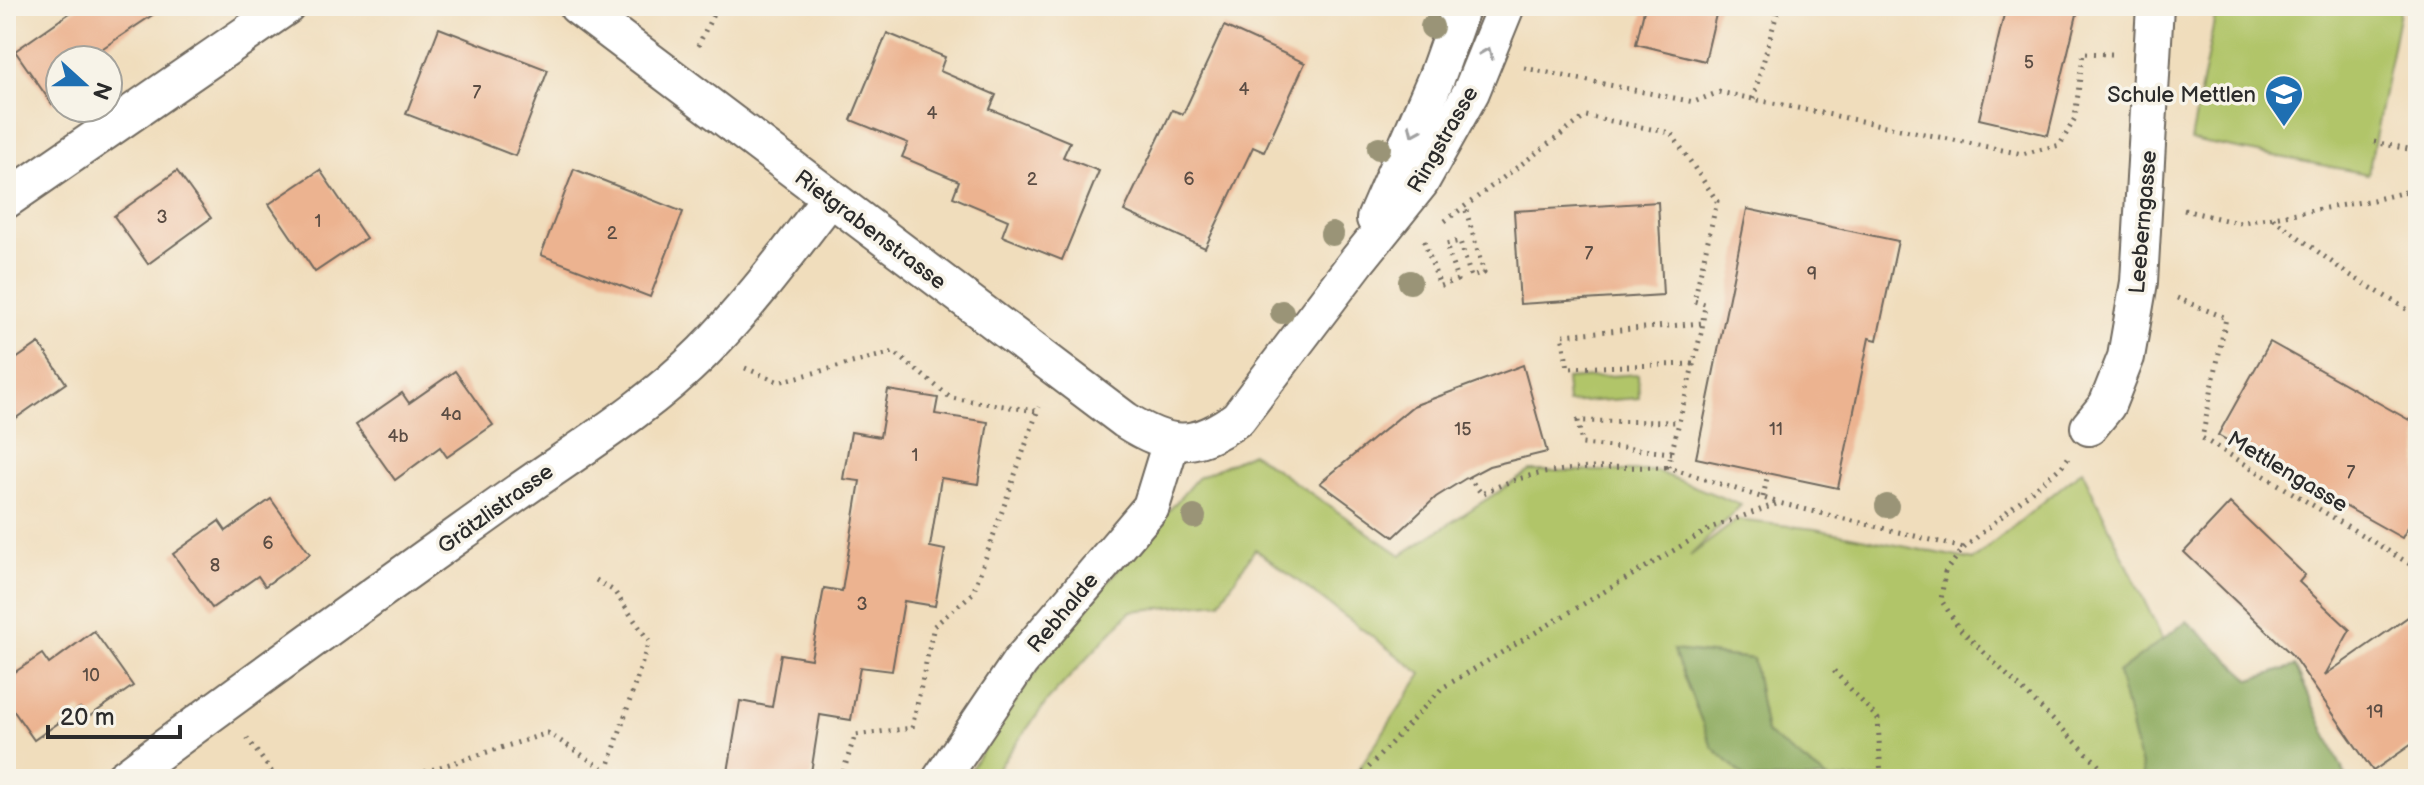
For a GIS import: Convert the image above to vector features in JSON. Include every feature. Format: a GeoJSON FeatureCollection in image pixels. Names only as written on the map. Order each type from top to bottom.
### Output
{"type":"FeatureCollection","features":[{"type":"Feature","properties":{"kind":"street"},"geometry":{"type":"LineString","coordinates":[[6,200],[287,6]]}},
{"type":"Feature","properties":{"kind":"street","name":"Rietgrabenstrasse"},"geometry":{"type":"LineString","coordinates":[[577,6],[1125,420],[1146,433],[1171,442]]}},
{"type":"Feature","properties":{"kind":"street","name":"Ringstrasse"},"geometry":{"type":"LineString","coordinates":[[1358,260],[1437,76],[1462,6]]}},
{"type":"Feature","properties":{"kind":"street","name":"Ringstrasse"},"geometry":{"type":"LineString","coordinates":[[1171,442],[1206,438],[1238,418],[1420,183],[1471,92],[1506,6]]}},
{"type":"Feature","properties":{"kind":"street","name":"Leeberngasse"},"geometry":{"type":"LineString","coordinates":[[2089,427],[2107,405],[2126,357],[2139,282],[2155,6]]}},
{"type":"Feature","properties":{"kind":"street","name":"Grätzlistrasse"},"geometry":{"type":"LineString","coordinates":[[123,779],[223,703],[570,455],[630,416],[704,352],[783,260],[830,198]]}},
{"type":"Feature","properties":{"kind":"street","name":"Rebhalde"},"geometry":{"type":"LineString","coordinates":[[941,779],[1020,662],[1151,507],[1171,442]]}},
{"type":"Feature","properties":{"kind":"path"},"geometry":{"type":"LineString","coordinates":[[695,54],[717,6]]}},
{"type":"Feature","properties":{"kind":"path"},"geometry":{"type":"LineString","coordinates":[[1753,99],[1779,6]]}},
{"type":"Feature","properties":{"kind":"path"},"geometry":{"type":"LineString","coordinates":[[1514,65],[1694,102],[1719,92],[2022,154],[2060,145],[2075,118],[2083,53],[2153,56]]}},
{"type":"Feature","properties":{"kind":"path"},"geometry":{"type":"LineString","coordinates":[[1443,223],[1586,116],[1671,133],[1717,201],[1694,301],[1705,304],[1703,323],[1668,467]]}},
{"type":"Feature","properties":{"kind":"path"},"geometry":{"type":"LineString","coordinates":[[2374,142],[2418,151]]}},
{"type":"Feature","properties":{"kind":"path"},"geometry":{"type":"LineString","coordinates":[[2145,200],[2238,223],[2373,200],[2418,189]]}},
{"type":"Feature","properties":{"kind":"path"},"geometry":{"type":"LineString","coordinates":[[1420,228],[1440,286],[1457,280],[1446,244],[1460,241],[1471,277],[1484,273],[1465,207]]}},
{"type":"Feature","properties":{"kind":"path"},"geometry":{"type":"LineString","coordinates":[[2272,217],[2345,272],[2418,316]]}},
{"type":"Feature","properties":{"kind":"path","name":"Mettlengasse"},"geometry":{"type":"LineString","coordinates":[[2139,282],[2226,318],[2202,438],[2418,569]]}},
{"type":"Feature","properties":{"kind":"path"},"geometry":{"type":"LineString","coordinates":[[1693,364],[1568,368],[1562,335],[1703,323]]}},
{"type":"Feature","properties":{"kind":"path"},"geometry":{"type":"LineString","coordinates":[[734,364],[779,382],[894,352],[951,398],[1036,411]]}},
{"type":"Feature","properties":{"kind":"path"},"geometry":{"type":"LineString","coordinates":[[841,779],[855,735],[912,728],[934,626],[973,593],[1036,411],[1044,399]]}},
{"type":"Feature","properties":{"kind":"path"},"geometry":{"type":"LineString","coordinates":[[1672,453],[1582,444],[1578,421],[1680,422]]}},
{"type":"Feature","properties":{"kind":"path"},"geometry":{"type":"LineString","coordinates":[[2089,427],[2062,466],[1964,548],[1945,572],[1941,600],[1960,629],[2095,761],[2109,779]]}},
{"type":"Feature","properties":{"kind":"path"},"geometry":{"type":"LineString","coordinates":[[1468,477],[1482,494],[1497,486],[1552,470],[1668,467],[1779,503],[1964,548]]}},
{"type":"Feature","properties":{"kind":"path"},"geometry":{"type":"LineString","coordinates":[[1763,497],[1768,473]]}},
{"type":"Feature","properties":{"kind":"path"},"geometry":{"type":"LineString","coordinates":[[1358,779],[1442,688],[1713,527],[1779,503]]}},
{"type":"Feature","properties":{"kind":"path"},"geometry":{"type":"LineString","coordinates":[[596,580],[614,591],[649,641],[607,771]]}},
{"type":"Feature","properties":{"kind":"path"},"geometry":{"type":"LineString","coordinates":[[1834,671],[1878,719],[1881,779]]}},
{"type":"Feature","properties":{"kind":"path"},"geometry":{"type":"LineString","coordinates":[[242,731],[277,779]]}},
{"type":"Feature","properties":{"kind":"path"},"geometry":{"type":"LineString","coordinates":[[402,779],[548,733],[619,779]]}},
{"type":"Feature","properties":{"kind":"path"},"geometry":{"type":"LineString","coordinates":[[1920,779],[1937,774],[1989,772],[2004,779]]}},
{"type":"Feature","properties":{"kind":"green space"},"geometry":{"type":"Polygon","coordinates":[[[2217,6],[2401,6],[2368,174],[2191,140],[2217,6]]]}},
{"type":"Feature","properties":{"kind":"green space"},"geometry":{"type":"Polygon","coordinates":[[[1638,374],[1639,398],[1568,403],[1566,379],[1638,374]]]}},
{"type":"Feature","properties":{"kind":"green space"},"geometry":{"type":"Polygon","coordinates":[[[1252,453],[1401,555],[1530,471],[1656,471],[1741,505],[1690,556],[1737,520],[1815,529],[1973,560],[2082,470],[2163,640],[2119,673],[2144,779],[1828,779],[1766,733],[1753,659],[1674,650],[1712,747],[1747,779],[1352,779],[1422,674],[1255,549],[1220,602],[1131,611],[1049,699],[990,779],[964,779],[1054,644],[1197,478],[1252,453]]]}},
{"type":"Feature","properties":{"kind":"green space"},"geometry":{"type":"Polygon","coordinates":[[[2187,621],[2251,680],[2295,666],[2347,779],[2144,779],[2118,673],[2187,621]]]}},
{"type":"Feature","properties":{"kind":"green space"},"geometry":{"type":"Polygon","coordinates":[[[1673,650],[1753,659],[1766,733],[1828,779],[1747,779],[1712,747],[1673,650]]]}},
{"type":"Feature","properties":{"kind":"building"},"geometry":{"type":"Polygon","coordinates":[[[80,6],[166,6],[109,44],[44,44],[44,93],[15,51],[80,6]]]}},
{"type":"Feature","properties":{"kind":"building"},"geometry":{"type":"Polygon","coordinates":[[[1645,6],[1718,6],[1705,61],[1636,44],[1645,6]]]}},
{"type":"Feature","properties":{"kind":"building"},"geometry":{"type":"Polygon","coordinates":[[[2006,6],[2079,6],[2048,135],[1979,119],[2006,6]]]}},
{"type":"Feature","properties":{"kind":"building"},"geometry":{"type":"Polygon","coordinates":[[[1224,26],[1305,63],[1264,152],[1253,147],[1205,248],[1124,211],[1172,110],[1183,114],[1224,26]]]}},
{"type":"Feature","properties":{"kind":"building"},"geometry":{"type":"Polygon","coordinates":[[[439,28],[548,70],[515,156],[406,114],[439,28]]]}},
{"type":"Feature","properties":{"kind":"building"},"geometry":{"type":"Polygon","coordinates":[[[887,33],[945,57],[940,71],[996,95],[990,109],[1070,142],[1063,157],[1099,171],[1062,260],[1002,236],[1008,220],[953,197],[959,181],[902,157],[908,143],[851,120],[887,33]]]}},
{"type":"Feature","properties":{"kind":"building"},"geometry":{"type":"Polygon","coordinates":[[[574,169],[683,212],[650,297],[541,255],[574,169]]]}},
{"type":"Feature","properties":{"kind":"building"},"geometry":{"type":"Polygon","coordinates":[[[320,170],[366,238],[315,272],[269,204],[320,170]]]}},
{"type":"Feature","properties":{"kind":"building"},"geometry":{"type":"Polygon","coordinates":[[[177,171],[211,218],[148,264],[114,216],[177,171]]]}},
{"type":"Feature","properties":{"kind":"building"},"geometry":{"type":"Polygon","coordinates":[[[1658,202],[1663,295],[1520,304],[1514,211],[1658,202]]]}},
{"type":"Feature","properties":{"kind":"building"},"geometry":{"type":"Polygon","coordinates":[[[1747,209],[1898,241],[1877,340],[1869,338],[1838,488],[1696,458],[1747,209]]]}},
{"type":"Feature","properties":{"kind":"building"},"geometry":{"type":"Polygon","coordinates":[[[2270,342],[2418,425],[2418,509],[2402,538],[2218,435],[2270,342]]]}},
{"type":"Feature","properties":{"kind":"building"},"geometry":{"type":"Polygon","coordinates":[[[39,343],[66,383],[6,425],[6,366],[39,343]]]}},
{"type":"Feature","properties":{"kind":"building"},"geometry":{"type":"Polygon","coordinates":[[[1523,365],[1547,452],[1489,466],[1468,477],[1436,497],[1394,537],[1320,483],[1413,406],[1523,365]]]}},
{"type":"Feature","properties":{"kind":"building"},"geometry":{"type":"Polygon","coordinates":[[[455,371],[493,425],[447,457],[440,447],[395,480],[356,425],[402,393],[409,403],[455,371]]]}},
{"type":"Feature","properties":{"kind":"building"},"geometry":{"type":"Polygon","coordinates":[[[888,390],[938,398],[935,414],[988,422],[978,484],[941,478],[930,547],[945,550],[935,606],[904,601],[892,671],[860,667],[851,720],[820,715],[810,779],[771,779],[728,772],[740,701],[772,707],[781,654],[811,659],[824,588],[842,591],[860,481],[843,479],[851,432],[880,437],[888,390]]]}},
{"type":"Feature","properties":{"kind":"building"},"geometry":{"type":"Polygon","coordinates":[[[271,499],[310,554],[265,586],[258,576],[212,608],[173,554],[219,521],[226,531],[271,499]]]}},
{"type":"Feature","properties":{"kind":"building"},"geometry":{"type":"Polygon","coordinates":[[[2230,503],[2305,575],[2299,582],[2350,630],[2325,675],[2418,610],[2418,740],[2373,771],[2292,655],[2184,552],[2230,503]]]}},
{"type":"Feature","properties":{"kind":"building"},"geometry":{"type":"Polygon","coordinates":[[[94,631],[133,686],[87,718],[80,708],[34,740],[6,700],[6,678],[42,654],[49,664],[94,631]]]}},
{"type":"Feature","properties":{"kind":"place","name":"Schule Mettlen"},"geometry":{"type":"Point","coordinates":[2284,128]}}]}
